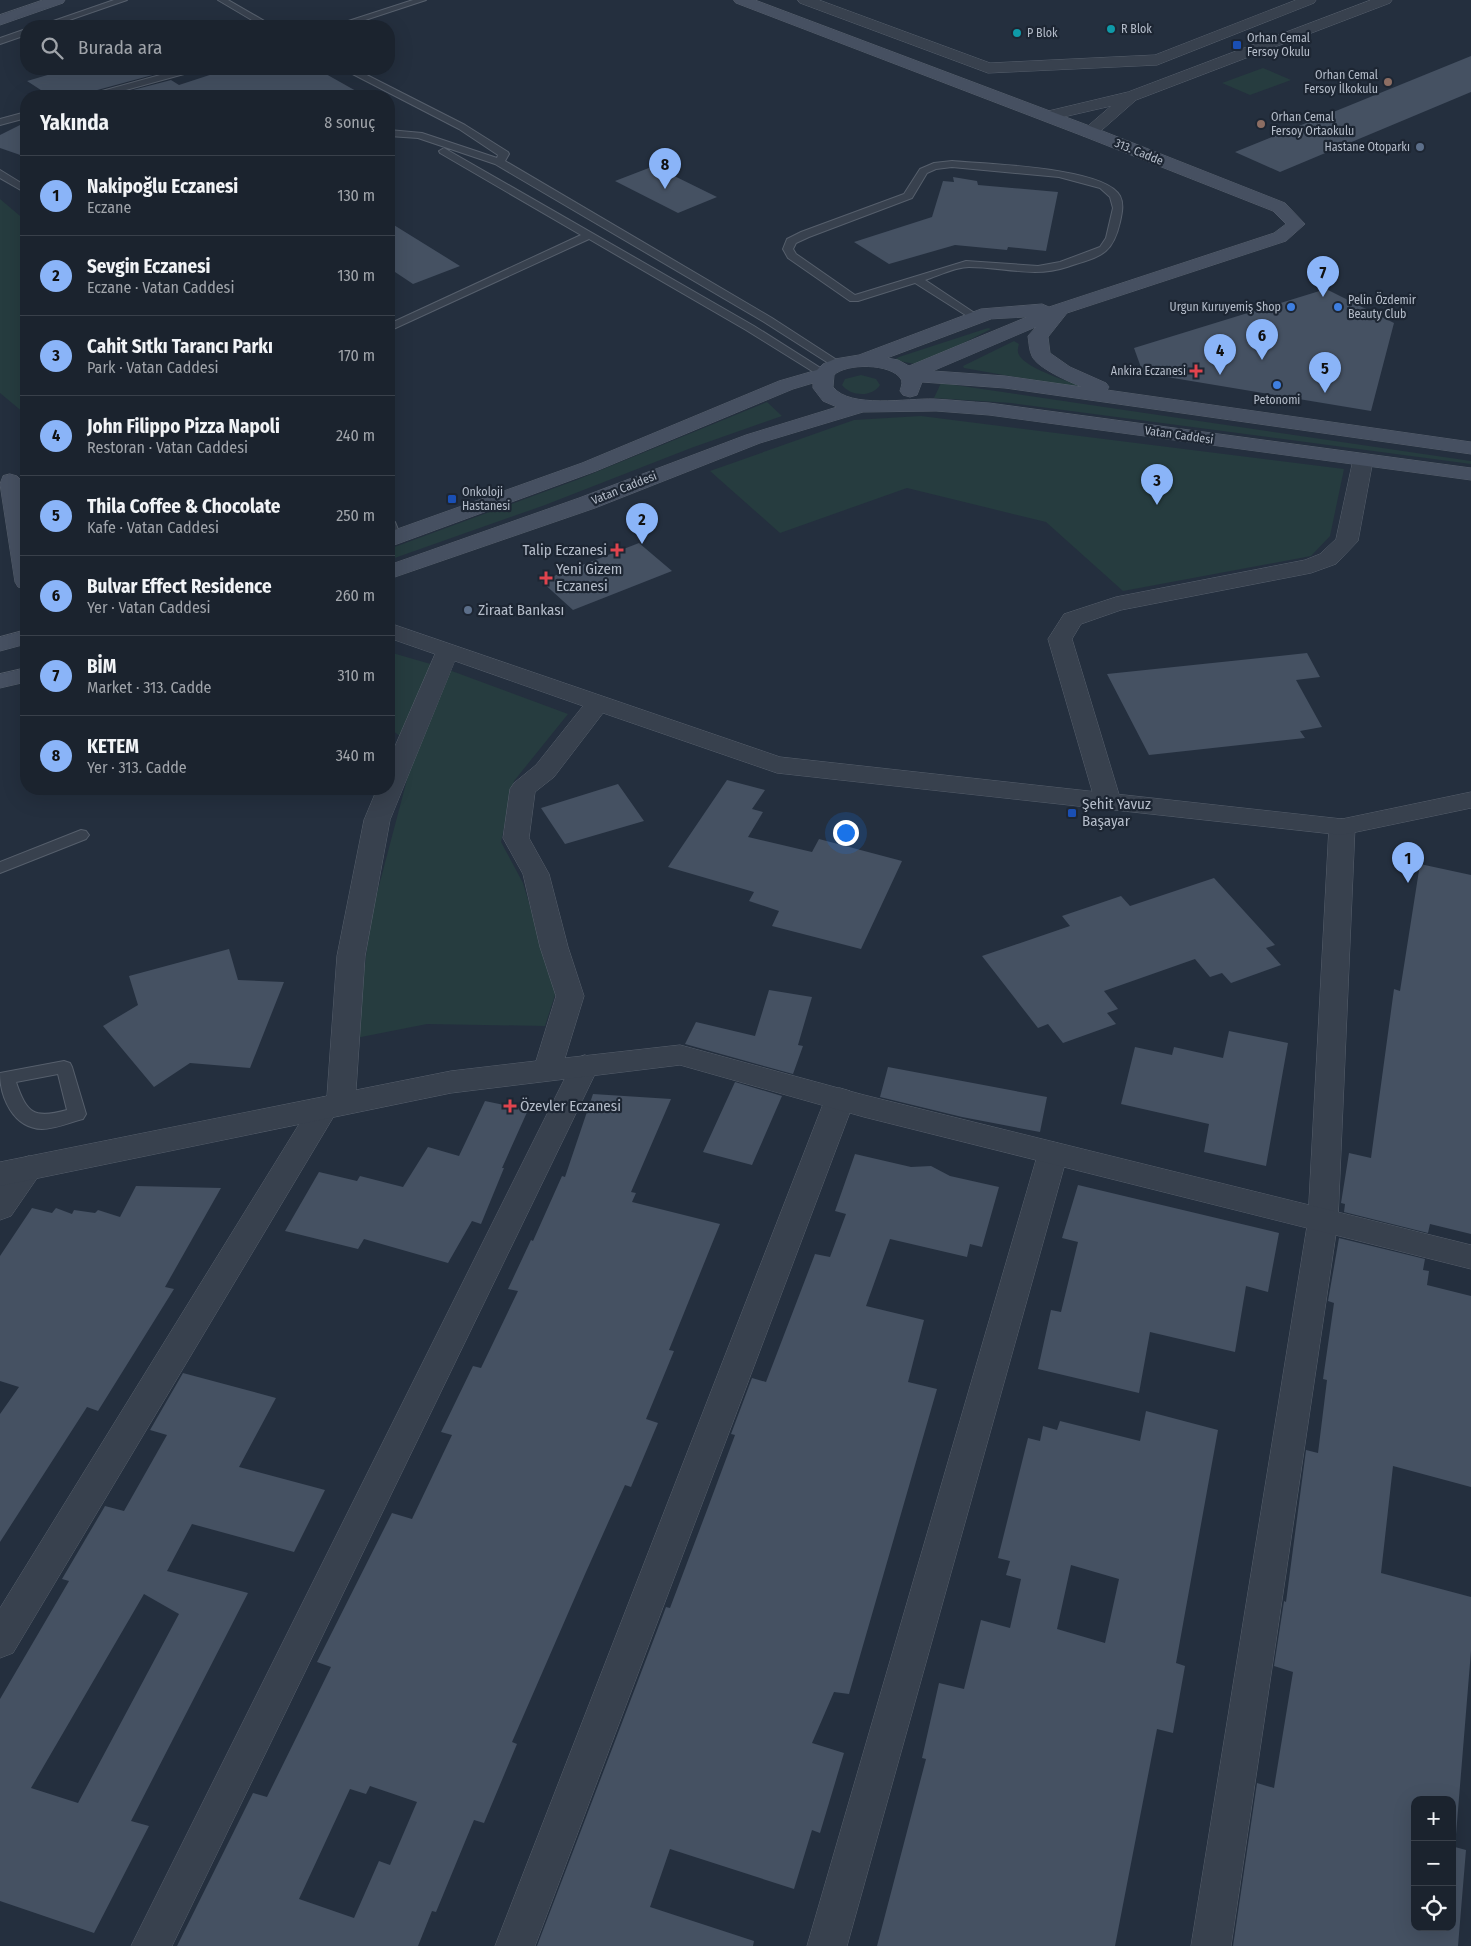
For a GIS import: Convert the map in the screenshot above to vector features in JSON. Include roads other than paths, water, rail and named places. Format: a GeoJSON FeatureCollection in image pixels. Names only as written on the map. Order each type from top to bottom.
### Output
{"type":"FeatureCollection","features":[{"type":"Feature","properties":{"kind":"main road"},"geometry":{"type":"LineString","coordinates":[[0,20],[58,0]]}},
{"type":"Feature","properties":{"kind":"main road","name":"313. Cadde"},"geometry":{"type":"LineString","coordinates":[[741,0],[1089,132],[1279,207],[1296,224],[1280,237],[1061,309],[908,374]]}},
{"type":"Feature","properties":{"kind":"main road"},"geometry":{"type":"LineString","coordinates":[[1061,309],[1038,336],[1042,355],[1063,371],[1131,401]]}},
{"type":"Feature","properties":{"kind":"main road","name":"313. Cadde"},"geometry":{"type":"LineString","coordinates":[[863,360],[982,316],[1061,309]]}},
{"type":"Feature","properties":{"kind":"main road","name":"Vatan Caddesi"},"geometry":{"type":"LineString","coordinates":[[395,532],[589,467],[786,385],[863,360],[891,364],[908,374],[1005,382],[1471,448]]}},
{"type":"Feature","properties":{"kind":"main road","name":"Vatan Caddesi"},"geometry":{"type":"LineString","coordinates":[[831,369],[821,380],[821,387],[826,394],[847,404],[861,406],[938,405],[989,409],[1471,474]]}},
{"type":"Feature","properties":{"kind":"main road","name":"Vatan Caddesi"},"geometry":{"type":"LineString","coordinates":[[886,405],[902,399],[908,394],[912,382],[908,374]]}},
{"type":"Feature","properties":{"kind":"main road","name":"Vatan Caddesi"},"geometry":{"type":"LineString","coordinates":[[395,570],[587,503],[752,439],[861,406]]}},
{"type":"Feature","properties":{"kind":"main road"},"geometry":{"type":"LineString","coordinates":[[5,475],[20,490]]}},
{"type":"Feature","properties":{"kind":"main road"},"geometry":{"type":"LineString","coordinates":[[5,475],[20,551]]}},
{"type":"Feature","properties":{"kind":"main road"},"geometry":{"type":"LineString","coordinates":[[0,644],[20,639]]}},
{"type":"Feature","properties":{"kind":"main road"},"geometry":{"type":"LineString","coordinates":[[0,681],[20,676]]}},
{"type":"Feature","properties":{"kind":"street"},"geometry":{"type":"LineString","coordinates":[[805,0],[988,68],[1156,60],[1309,0]]}},
{"type":"Feature","properties":{"kind":"street"},"geometry":{"type":"LineString","coordinates":[[1342,0],[1356,11]]}},
{"type":"Feature","properties":{"kind":"street"},"geometry":{"type":"LineString","coordinates":[[1046,116],[1133,96],[1385,0]]}},
{"type":"Feature","properties":{"kind":"street"},"geometry":{"type":"LineString","coordinates":[[1089,132],[1133,96]]}},
{"type":"Feature","properties":{"kind":"street"},"geometry":{"type":"LineString","coordinates":[[1108,801],[1060,639],[1072,619],[1116,604],[1311,566],[1328,559],[1347,541],[1363,460]]}},
{"type":"Feature","properties":{"kind":"street"},"geometry":{"type":"LineString","coordinates":[[395,632],[777,765],[1342,827],[1471,800]]}},
{"type":"Feature","properties":{"kind":"street"},"geometry":{"type":"LineString","coordinates":[[395,774],[448,651]]}},
{"type":"Feature","properties":{"kind":"street"},"geometry":{"type":"LineString","coordinates":[[547,1071],[570,996],[554,947],[536,874],[516,838],[523,789],[545,771],[598,703]]}},
{"type":"Feature","properties":{"kind":"street"},"geometry":{"type":"LineString","coordinates":[[0,1641],[333,1106],[351,956],[377,820],[386,795]]}},
{"type":"Feature","properties":{"kind":"street"},"geometry":{"type":"LineString","coordinates":[[1211,1946],[1323,1220],[1342,827]]}},
{"type":"Feature","properties":{"kind":"street"},"geometry":{"type":"LineString","coordinates":[[0,1174],[452,1082],[680,1055],[840,1099],[1471,1257]]}},
{"type":"Feature","properties":{"kind":"street"},"geometry":{"type":"LineString","coordinates":[[151,1946],[585,1066]]}},
{"type":"Feature","properties":{"kind":"street"},"geometry":{"type":"LineString","coordinates":[[515,1946],[840,1099]]}},
{"type":"Feature","properties":{"kind":"street"},"geometry":{"type":"LineString","coordinates":[[827,1946],[1053,1153]]}},
{"type":"Feature","properties":{"kind":"street"},"geometry":{"type":"LineString","coordinates":[[0,1208],[29,1168]]}},
{"type":"Feature","properties":{"kind":"lane"},"geometry":{"type":"LineString","coordinates":[[62,20],[123,0]]}},
{"type":"Feature","properties":{"kind":"lane"},"geometry":{"type":"LineString","coordinates":[[222,0],[257,20]]}},
{"type":"Feature","properties":{"kind":"lane"},"geometry":{"type":"LineString","coordinates":[[357,20],[422,0]]}},
{"type":"Feature","properties":{"kind":"lane"},"geometry":{"type":"LineString","coordinates":[[0,41],[20,34]]}},
{"type":"Feature","properties":{"kind":"lane"},"geometry":{"type":"LineString","coordinates":[[116,90],[170,75]]}},
{"type":"Feature","properties":{"kind":"lane"},"geometry":{"type":"LineString","coordinates":[[360,75],[389,90]]}},
{"type":"Feature","properties":{"kind":"lane"},"geometry":{"type":"LineString","coordinates":[[395,93],[462,127],[504,154],[499,162]]}},
{"type":"Feature","properties":{"kind":"lane"},"geometry":{"type":"LineString","coordinates":[[0,122],[20,117]]}},
{"type":"Feature","properties":{"kind":"lane"},"geometry":{"type":"LineString","coordinates":[[395,133],[419,135],[499,162],[768,320],[831,369]]}},
{"type":"Feature","properties":{"kind":"lane"},"geometry":{"type":"LineString","coordinates":[[419,135],[741,323],[831,369]]}},
{"type":"Feature","properties":{"kind":"lane"},"geometry":{"type":"LineString","coordinates":[[395,143],[437,147]]}},
{"type":"Feature","properties":{"kind":"lane"},"geometry":{"type":"LineString","coordinates":[[952,164],[1059,174],[1104,186],[1115,196],[1118,208],[1111,238],[1104,249],[1089,256],[1062,265],[1038,269],[966,264],[916,279],[854,298],[798,262],[788,249],[791,241],[805,234],[880,208],[908,196],[919,173],[934,165],[952,164]]}},
{"type":"Feature","properties":{"kind":"lane"},"geometry":{"type":"LineString","coordinates":[[0,172],[20,186]]}},
{"type":"Feature","properties":{"kind":"lane"},"geometry":{"type":"LineString","coordinates":[[395,325],[589,235]]}},
{"type":"Feature","properties":{"kind":"lane"},"geometry":{"type":"LineString","coordinates":[[929,275],[982,316]]}},
{"type":"Feature","properties":{"kind":"lane"},"geometry":{"type":"LineString","coordinates":[[916,279],[982,316]]}},
{"type":"Feature","properties":{"kind":"lane"},"geometry":{"type":"LineString","coordinates":[[0,868],[81,835]]}},
{"type":"Feature","properties":{"kind":"place","name":"R Blok"},"geometry":{"type":"Point","coordinates":[1111,29]}},
{"type":"Feature","properties":{"kind":"place","name":"P Blok"},"geometry":{"type":"Point","coordinates":[1017,33]}},
{"type":"Feature","properties":{"kind":"place","name":"Orhan Cemal Fersoy Okulu"},"geometry":{"type":"Point","coordinates":[1237,45]}},
{"type":"Feature","properties":{"kind":"place","name":"Orhan Cemal Fersoy İlkokulu"},"geometry":{"type":"Point","coordinates":[1388,82]}},
{"type":"Feature","properties":{"kind":"place","name":"Orhan Cemal Fersoy Ortaokulu"},"geometry":{"type":"Point","coordinates":[1261,124]}},
{"type":"Feature","properties":{"kind":"place","name":"Hastane Otoparkı"},"geometry":{"type":"Point","coordinates":[1420,147]}},
{"type":"Feature","properties":{"kind":"place","name":"KETEM"},"geometry":{"type":"Point","coordinates":[665,189]}},
{"type":"Feature","properties":{"kind":"place","name":"BİM"},"geometry":{"type":"Point","coordinates":[1323,297]}},
{"type":"Feature","properties":{"kind":"place","name":"Urgun Kuruyemiş Shop"},"geometry":{"type":"Point","coordinates":[1291,307]}},
{"type":"Feature","properties":{"kind":"place","name":"Pelin Özdemir Beauty Club"},"geometry":{"type":"Point","coordinates":[1338,307]}},
{"type":"Feature","properties":{"kind":"place","name":"Bulvar Effect Residence"},"geometry":{"type":"Point","coordinates":[1262,360]}},
{"type":"Feature","properties":{"kind":"place","name":"Ankira Eczanesi"},"geometry":{"type":"Point","coordinates":[1196,371]}},
{"type":"Feature","properties":{"kind":"place","name":"John Filippo Pizza Napoli"},"geometry":{"type":"Point","coordinates":[1220,375]}},
{"type":"Feature","properties":{"kind":"place","name":"Petonomi"},"geometry":{"type":"Point","coordinates":[1277,385]}},
{"type":"Feature","properties":{"kind":"place","name":"Thila Coffee & Chocolate"},"geometry":{"type":"Point","coordinates":[1325,393]}},
{"type":"Feature","properties":{"kind":"place","name":"Onkoloji Hastanesi"},"geometry":{"type":"Point","coordinates":[452,499]}},
{"type":"Feature","properties":{"kind":"place","name":"Cahit Sıtkı Tarancı Parkı"},"geometry":{"type":"Point","coordinates":[1157,505]}},
{"type":"Feature","properties":{"kind":"place","name":"Sevgin Eczanesi"},"geometry":{"type":"Point","coordinates":[642,544]}},
{"type":"Feature","properties":{"kind":"place","name":"Talip Eczanesi"},"geometry":{"type":"Point","coordinates":[617,550]}},
{"type":"Feature","properties":{"kind":"place","name":"Yeni Gizem Eczanesi"},"geometry":{"type":"Point","coordinates":[546,578]}},
{"type":"Feature","properties":{"kind":"place","name":"Ziraat Bankası"},"geometry":{"type":"Point","coordinates":[468,610]}},
{"type":"Feature","properties":{"kind":"place","name":"Şehit Yavuz Başayar"},"geometry":{"type":"Point","coordinates":[1072,813]}},
{"type":"Feature","properties":{"kind":"place","name":"Nakipoğlu Eczanesi"},"geometry":{"type":"Point","coordinates":[1408,883]}},
{"type":"Feature","properties":{"kind":"place","name":"Özevler Eczanesi"},"geometry":{"type":"Point","coordinates":[510,1106]}}]}
